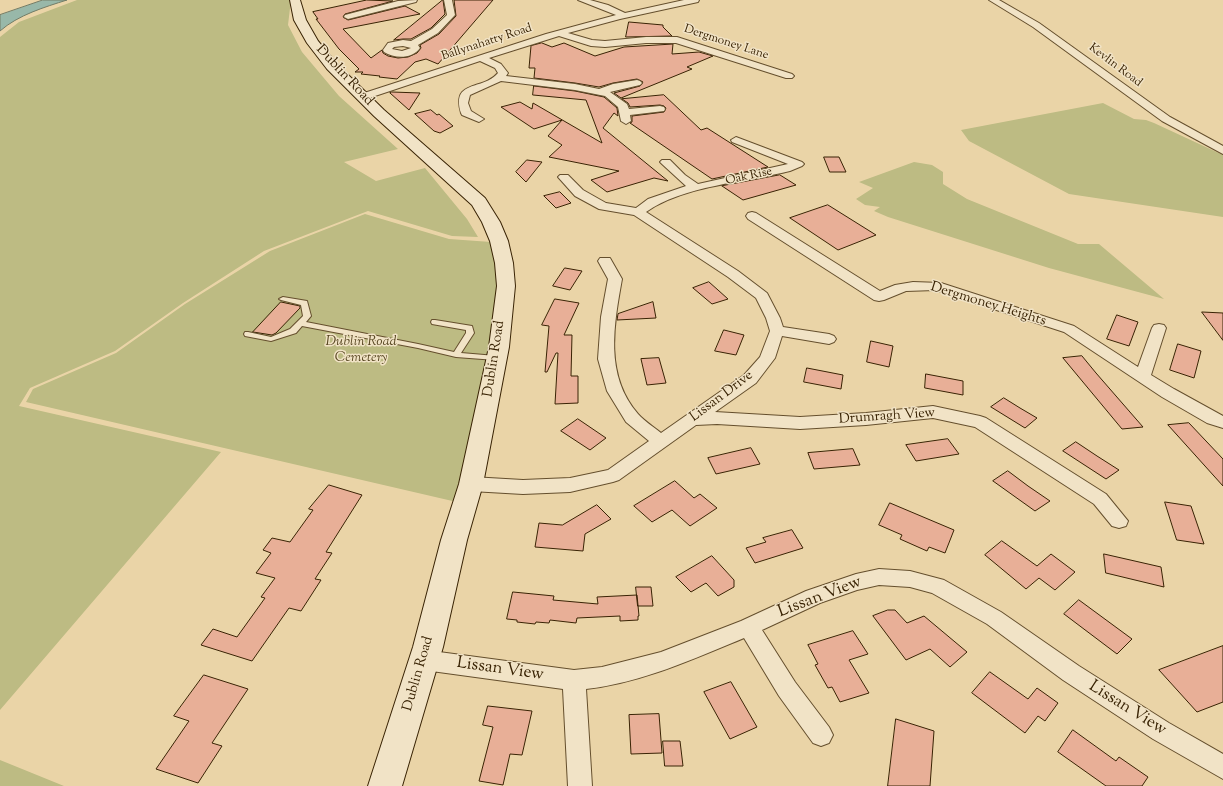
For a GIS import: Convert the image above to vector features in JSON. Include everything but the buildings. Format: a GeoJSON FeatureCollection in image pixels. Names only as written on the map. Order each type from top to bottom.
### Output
{"type":"FeatureCollection","features":[{"type":"Feature","properties":{"kind":"street","name":"Dublin Road"},"geometry":{"type":"LineString","coordinates":[[295,0],[299,22],[328,62],[362,97],[479,202],[491,222],[499,240],[504,262],[506,286],[496,358],[471,484],[452,547],[424,660],[385,786]]}},
{"type":"Feature","properties":{"kind":"street"},"geometry":{"type":"LineString","coordinates":[[348,17],[413,0]]}},
{"type":"Feature","properties":{"kind":"street"},"geometry":{"type":"LineString","coordinates":[[412,44],[435,31],[451,15],[448,0],[436,0]]}},
{"type":"Feature","properties":{"kind":"street"},"geometry":{"type":"LineString","coordinates":[[582,0],[605,7],[622,16]]}},
{"type":"Feature","properties":{"kind":"street","name":"Ballynahatty Road"},"geometry":{"type":"LineString","coordinates":[[362,97],[560,32],[622,16],[695,0]]}},
{"type":"Feature","properties":{"kind":"street","name":"Kevlin Road"},"geometry":{"type":"LineString","coordinates":[[993,0],[1036,24],[1166,120],[1223,151]]}},
{"type":"Feature","properties":{"kind":"street","name":"Dergmoney Lane"},"geometry":{"type":"LineString","coordinates":[[560,32],[591,44],[646,40],[677,40],[789,76]]}},
{"type":"Feature","properties":{"kind":"street"},"geometry":{"type":"LineString","coordinates":[[480,58],[498,66],[503,73],[500,78]]}},
{"type":"Feature","properties":{"kind":"street"},"geometry":{"type":"LineString","coordinates":[[479,119],[466,113],[463,103],[465,94],[477,86],[500,78],[575,87],[608,94],[623,106],[625,117],[660,109]]}},
{"type":"Feature","properties":{"kind":"street"},"geometry":{"type":"LineString","coordinates":[[600,92],[613,87],[637,83]]}},
{"type":"Feature","properties":{"kind":"street","name":"Oak Rise"},"geometry":{"type":"LineString","coordinates":[[638,212],[652,202],[696,188],[786,169],[798,164],[736,140]]}},
{"type":"Feature","properties":{"kind":"street"},"geometry":{"type":"LineString","coordinates":[[666,162],[696,188]]}},
{"type":"Feature","properties":{"kind":"street"},"geometry":{"type":"LineString","coordinates":[[564,177],[579,193],[602,206],[638,212],[733,274],[762,296],[773,318],[777,331],[829,339]]}},
{"type":"Feature","properties":{"kind":"street","name":"Dergmoney Heights"},"geometry":{"type":"LineString","coordinates":[[752,216],[818,256],[878,297],[897,288],[914,285],[936,286],[1069,329],[1174,397],[1213,419],[1223,422]]}},
{"type":"Feature","properties":{"kind":"street"},"geometry":{"type":"LineString","coordinates":[[605,262],[615,279],[608,317],[606,359],[615,391],[632,418],[660,442]]}},
{"type":"Feature","properties":{"kind":"street"},"geometry":{"type":"LineString","coordinates":[[1143,376],[1159,328]]}},
{"type":"Feature","properties":{"kind":"street","name":"Lissan Drive"},"geometry":{"type":"LineString","coordinates":[[471,484],[524,487],[570,486],[613,475],[750,379],[767,358],[777,331]]}},
{"type":"Feature","properties":{"kind":"street","name":"Drumragh View"},"geometry":{"type":"LineString","coordinates":[[693,420],[717,418],[800,423],[866,419],[933,412],[980,422],[1100,499],[1120,521]]}},
{"type":"Feature","properties":{"kind":"street","name":"Lissan View"},"geometry":{"type":"LineString","coordinates":[[424,660],[574,680],[602,677],[662,661],[748,627],[813,596],[856,582],[879,578],[910,579],[937,586],[994,618],[1070,673],[1161,732],[1223,767]]}},
{"type":"Feature","properties":{"kind":"street"},"geometry":{"type":"LineString","coordinates":[[748,627],[787,689],[821,735]]}},
{"type":"Feature","properties":{"kind":"street"},"geometry":{"type":"LineString","coordinates":[[574,680],[580,786]]}},
{"type":"Feature","properties":{"kind":"lane"},"geometry":{"type":"LineString","coordinates":[[248,334],[271,339],[293,331],[307,316],[304,303],[283,299]]}},
{"type":"Feature","properties":{"kind":"lane"},"geometry":{"type":"LineString","coordinates":[[435,322],[469,328],[470,333],[456,355]]}},
{"type":"Feature","properties":{"kind":"lane"},"geometry":{"type":"LineString","coordinates":[[300,323],[456,355],[496,358]]}},
{"type":"Feature","properties":{"kind":"green space"},"geometry":{"type":"Polygon","coordinates":[[[77,0],[291,0],[288,25],[302,52],[339,96],[398,149],[344,162],[376,181],[425,168],[467,219],[478,237],[452,236],[368,211],[264,251],[183,303],[115,351],[30,388],[19,406],[221,452],[0,710],[0,37],[19,22],[77,0]]]}},
{"type":"Feature","properties":{"kind":"green space"},"geometry":{"type":"Polygon","coordinates":[[[1103,103],[1134,119],[1146,120],[1154,123],[1223,155],[1223,217],[1069,194],[969,141],[961,130],[1103,103]]]}},
{"type":"Feature","properties":{"kind":"green space"},"geometry":{"type":"Polygon","coordinates":[[[914,162],[932,165],[943,172],[943,184],[967,199],[1078,244],[1099,244],[1164,299],[1049,268],[888,217],[874,211],[880,207],[865,205],[856,199],[873,188],[859,182],[914,162]]]}},
{"type":"Feature","properties":{"kind":"green space","name":"Dublin Road Cemetery"},"geometry":{"type":"Polygon","coordinates":[[[365,214],[449,239],[491,242],[495,261],[497,297],[493,332],[461,503],[26,402],[33,389],[116,353],[185,304],[270,251],[365,214]]]}},
{"type":"Feature","properties":{"kind":"green space"},"geometry":{"type":"Polygon","coordinates":[[[0,760],[64,786],[0,786],[0,760]]]}},
{"type":"Feature","properties":{"kind":"shaded area"},"geometry":{"type":"Polygon","coordinates":[[[43,0],[67,0],[23,16],[7,25],[0,31],[0,15],[43,0]]]}}]}
